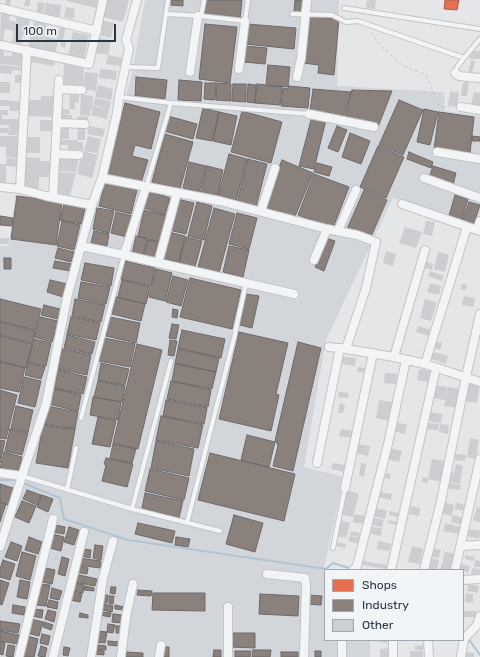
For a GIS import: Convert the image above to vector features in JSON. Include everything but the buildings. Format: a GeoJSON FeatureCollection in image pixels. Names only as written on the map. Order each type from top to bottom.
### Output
{"type":"FeatureCollection","features":[{"type":"Feature","properties":{"kind":"street"},"geometry":{"type":"LineString","coordinates":[[0,45],[89,64],[103,0]]}},
{"type":"Feature","properties":{"kind":"street"},"geometry":{"type":"LineString","coordinates":[[0,547],[20,480],[46,404],[67,298],[92,205],[102,178],[117,113],[129,49],[126,40],[137,0]]}},
{"type":"Feature","properties":{"kind":"street"},"geometry":{"type":"LineString","coordinates":[[297,77],[301,59],[307,0]]}},
{"type":"Feature","properties":{"kind":"street"},"geometry":{"type":"LineString","coordinates":[[0,8],[97,31]]}},
{"type":"Feature","properties":{"kind":"street"},"geometry":{"type":"LineString","coordinates":[[190,72],[199,16]]}},
{"type":"Feature","properties":{"kind":"street"},"geometry":{"type":"LineString","coordinates":[[239,69],[245,21]]}},
{"type":"Feature","properties":{"kind":"street"},"geometry":{"type":"LineString","coordinates":[[20,189],[27,50]]}},
{"type":"Feature","properties":{"kind":"street"},"geometry":{"type":"LineString","coordinates":[[454,73],[459,76],[480,78]]}},
{"type":"Feature","properties":{"kind":"street"},"geometry":{"type":"LineString","coordinates":[[53,197],[59,80]]}},
{"type":"Feature","properties":{"kind":"street"},"geometry":{"type":"LineString","coordinates":[[58,89],[82,90]]}},
{"type":"Feature","properties":{"kind":"street"},"geometry":{"type":"LineString","coordinates":[[461,107],[480,110]]}},
{"type":"Feature","properties":{"kind":"street"},"geometry":{"type":"LineString","coordinates":[[309,114],[374,127]]}},
{"type":"Feature","properties":{"kind":"street"},"geometry":{"type":"LineString","coordinates":[[57,123],[85,124]]}},
{"type":"Feature","properties":{"kind":"street"},"geometry":{"type":"LineString","coordinates":[[437,152],[480,159]]}},
{"type":"Feature","properties":{"kind":"street"},"geometry":{"type":"LineString","coordinates":[[55,154],[79,155]]}},
{"type":"Feature","properties":{"kind":"street"},"geometry":{"type":"LineString","coordinates":[[261,212],[274,168]]}},
{"type":"Feature","properties":{"kind":"street"},"geometry":{"type":"LineString","coordinates":[[102,178],[220,201],[327,229],[357,235],[376,242],[366,288],[343,348],[317,463]]}},
{"type":"Feature","properties":{"kind":"street"},"geometry":{"type":"LineString","coordinates":[[424,178],[480,198]]}},
{"type":"Feature","properties":{"kind":"street"},"geometry":{"type":"LineString","coordinates":[[124,254],[146,186]]}},
{"type":"Feature","properties":{"kind":"street"},"geometry":{"type":"LineString","coordinates":[[0,187],[20,189],[92,205]]}},
{"type":"Feature","properties":{"kind":"street"},"geometry":{"type":"LineString","coordinates":[[338,231],[356,190]]}},
{"type":"Feature","properties":{"kind":"street"},"geometry":{"type":"LineString","coordinates":[[158,262],[177,193]]}},
{"type":"Feature","properties":{"kind":"street"},"geometry":{"type":"LineString","coordinates":[[402,204],[478,231],[480,221]]}},
{"type":"Feature","properties":{"kind":"street"},"geometry":{"type":"LineString","coordinates":[[425,364],[467,227]]}},
{"type":"Feature","properties":{"kind":"street"},"geometry":{"type":"LineString","coordinates":[[314,260],[327,229]]}},
{"type":"Feature","properties":{"kind":"street"},"geometry":{"type":"LineString","coordinates":[[81,246],[124,254],[294,294]]}},
{"type":"Feature","properties":{"kind":"street"},"geometry":{"type":"LineString","coordinates":[[394,357],[425,250]]}},
{"type":"Feature","properties":{"kind":"street"},"geometry":{"type":"LineString","coordinates":[[424,569],[441,500],[480,314]]}},
{"type":"Feature","properties":{"kind":"street"},"geometry":{"type":"LineString","coordinates":[[329,347],[373,353],[425,364],[480,382]]}},
{"type":"Feature","properties":{"kind":"street"},"geometry":{"type":"LineString","coordinates":[[345,488],[373,353]]}},
{"type":"Feature","properties":{"kind":"street"},"geometry":{"type":"LineString","coordinates":[[355,569],[388,444],[406,360]]}},
{"type":"Feature","properties":{"kind":"street"},"geometry":{"type":"LineString","coordinates":[[391,569],[436,368]]}},
{"type":"Feature","properties":{"kind":"street"},"geometry":{"type":"LineString","coordinates":[[455,569],[480,459]]}},
{"type":"Feature","properties":{"kind":"street"},"geometry":{"type":"LineString","coordinates":[[0,473],[20,480]]}},
{"type":"Feature","properties":{"kind":"street"},"geometry":{"type":"LineString","coordinates":[[19,657],[53,519]]}},
{"type":"Feature","properties":{"kind":"street"},"geometry":{"type":"LineString","coordinates":[[53,657],[84,532]]}},
{"type":"Feature","properties":{"kind":"street"},"geometry":{"type":"LineString","coordinates":[[91,657],[103,578],[113,541]]}},
{"type":"Feature","properties":{"kind":"street"},"geometry":{"type":"LineString","coordinates":[[461,546],[480,545]]}},
{"type":"Feature","properties":{"kind":"street"},"geometry":{"type":"LineString","coordinates":[[267,574],[305,578],[304,657]]}},
{"type":"Feature","properties":{"kind":"street"},"geometry":{"type":"LineString","coordinates":[[464,580],[480,579]]}},
{"type":"Feature","properties":{"kind":"street"},"geometry":{"type":"LineString","coordinates":[[121,657],[126,616],[133,584]]}},
{"type":"Feature","properties":{"kind":"street"},"geometry":{"type":"LineString","coordinates":[[228,607],[228,657]]}},
{"type":"Feature","properties":{"kind":"street"},"geometry":{"type":"LineString","coordinates":[[464,639],[477,625],[480,616]]}},
{"type":"Feature","properties":{"kind":"street"},"geometry":{"type":"LineString","coordinates":[[342,641],[342,657]]}},
{"type":"Feature","properties":{"kind":"street"},"geometry":{"type":"LineString","coordinates":[[393,641],[393,657]]}},
{"type":"Feature","properties":{"kind":"street"},"geometry":{"type":"LineString","coordinates":[[428,641],[429,657]]}},
{"type":"Feature","properties":{"kind":"street"},"geometry":{"type":"LineString","coordinates":[[461,657],[464,641]]}},
{"type":"Feature","properties":{"kind":"street"},"geometry":{"type":"LineString","coordinates":[[159,657],[161,645]]}},
{"type":"Feature","properties":{"kind":"lane"},"geometry":{"type":"LineString","coordinates":[[126,67],[158,68],[168,0]]}},
{"type":"Feature","properties":{"kind":"lane"},"geometry":{"type":"LineString","coordinates":[[199,16],[204,0]]}},
{"type":"Feature","properties":{"kind":"lane"},"geometry":{"type":"LineString","coordinates":[[166,14],[245,21],[248,0]]}},
{"type":"Feature","properties":{"kind":"lane"},"geometry":{"type":"LineString","coordinates":[[344,8],[480,29]]}},
{"type":"Feature","properties":{"kind":"lane"},"geometry":{"type":"LineString","coordinates":[[292,14],[332,15],[346,22],[358,21],[464,58]]}},
{"type":"Feature","properties":{"kind":"lane"},"geometry":{"type":"LineString","coordinates":[[454,73],[464,58],[478,45],[480,39]]}},
{"type":"Feature","properties":{"kind":"lane"},"geometry":{"type":"LineString","coordinates":[[119,97],[171,103],[309,114]]}},
{"type":"Feature","properties":{"kind":"lane"},"geometry":{"type":"LineString","coordinates":[[146,186],[171,103]]}},
{"type":"Feature","properties":{"kind":"lane"},"geometry":{"type":"LineString","coordinates":[[82,418],[124,254]]}},
{"type":"Feature","properties":{"kind":"lane"},"geometry":{"type":"LineString","coordinates":[[187,523],[234,338],[246,283]]}},
{"type":"Feature","properties":{"kind":"lane"},"geometry":{"type":"LineString","coordinates":[[132,509],[171,361]]}},
{"type":"Feature","properties":{"kind":"lane"},"geometry":{"type":"LineString","coordinates":[[67,490],[76,448]]}},
{"type":"Feature","properties":{"kind":"lane"},"geometry":{"type":"LineString","coordinates":[[20,480],[67,490],[132,509],[220,531]]}},
{"type":"Feature","properties":{"kind":"lane"},"geometry":{"type":"LineString","coordinates":[[333,548],[345,488]]}},
{"type":"Feature","properties":{"kind":"path"},"geometry":{"type":"LineString","coordinates":[[372,32],[379,44],[403,66],[426,75],[440,108],[461,107]]}},
{"type":"Feature","properties":{"kind":"shaded area"},"geometry":{"type":"Polygon","coordinates":[[[145,0],[339,0],[337,86],[444,92],[445,111],[480,116],[480,212],[477,224],[393,198],[326,340],[304,467],[344,477],[323,572],[324,641],[370,641],[370,657],[0,657],[0,247],[9,246],[15,195],[98,203],[132,73],[145,0]]]}},
{"type":"Feature","properties":{"kind":"waterway"},"geometry":{"type":"LineString","coordinates":[[0,480],[16,480],[19,482]]}},
{"type":"Feature","properties":{"kind":"waterway"},"geometry":{"type":"LineString","coordinates":[[23,483],[60,498],[64,519],[128,540],[326,569],[333,563],[352,569]]}},
{"type":"Feature","properties":{"kind":"waterway"},"geometry":{"type":"LineString","coordinates":[[468,638],[480,655]]}}]}
